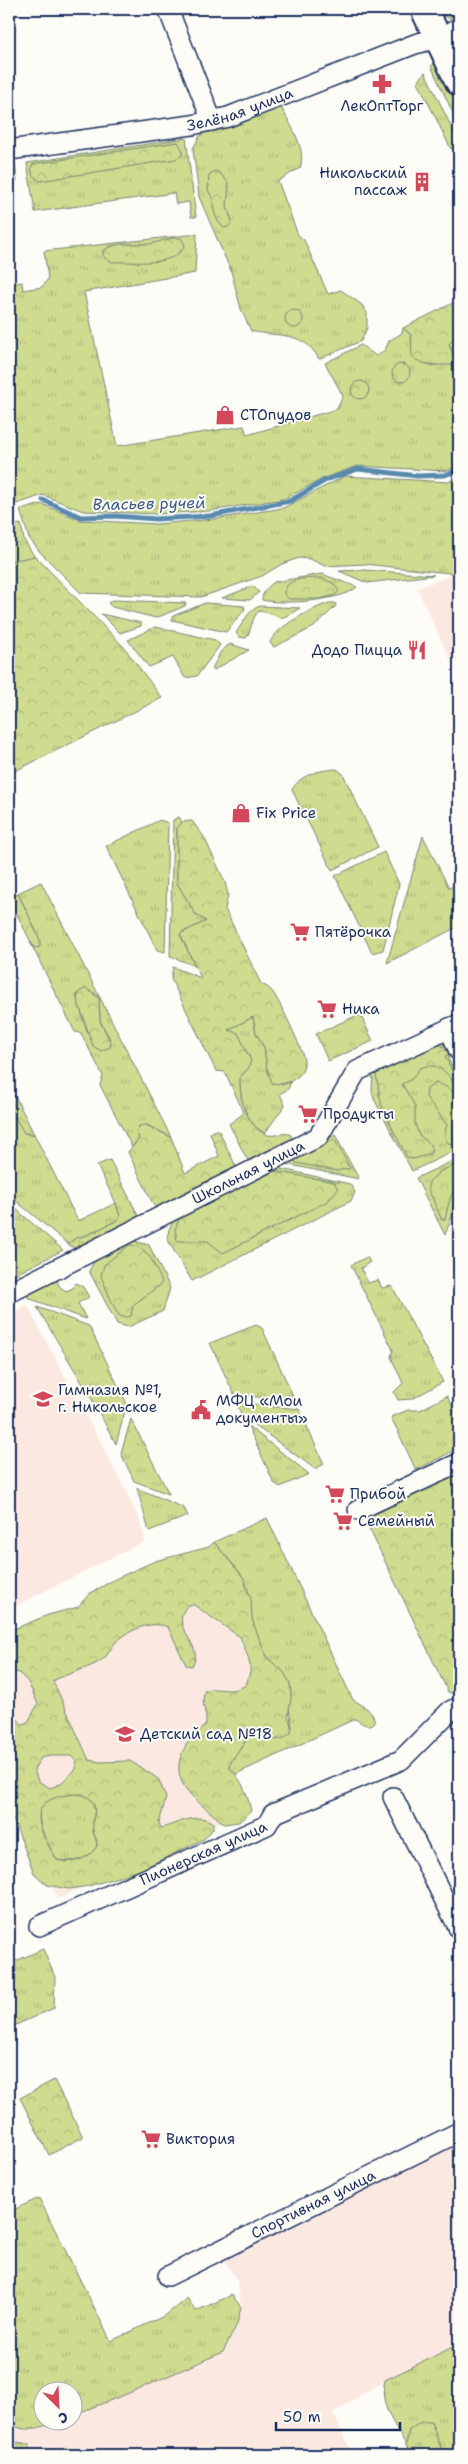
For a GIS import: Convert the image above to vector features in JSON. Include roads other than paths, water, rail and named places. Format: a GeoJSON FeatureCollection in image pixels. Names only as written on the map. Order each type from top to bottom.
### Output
{"type":"FeatureCollection","features":[{"type":"Feature","properties":{"kind":"main road"},"geometry":{"type":"LineString","coordinates":[[424,9],[449,33],[459,82]]}},
{"type":"Feature","properties":{"kind":"street"},"geometry":{"type":"LineString","coordinates":[[168,9],[212,121]]}},
{"type":"Feature","properties":{"kind":"street","name":"Зелёная улица"},"geometry":{"type":"LineString","coordinates":[[9,150],[212,121],[248,110],[415,44],[449,33]]}},
{"type":"Feature","properties":{"kind":"street"},"geometry":{"type":"LineString","coordinates":[[454,1026],[459,1051]]}},
{"type":"Feature","properties":{"kind":"street","name":"Школьная улица"},"geometry":{"type":"LineString","coordinates":[[9,1293],[318,1137],[357,1071],[454,1026]]}},
{"type":"Feature","properties":{"kind":"street"},"geometry":{"type":"LineString","coordinates":[[358,1510],[459,1463]]}},
{"type":"Feature","properties":{"kind":"street","name":"Пионерская улица"},"geometry":{"type":"LineString","coordinates":[[39,1926],[267,1825],[273,1814],[401,1760],[450,1711],[459,1707]]}},
{"type":"Feature","properties":{"kind":"street"},"geometry":{"type":"LineString","coordinates":[[393,1797],[459,1929]]}},
{"type":"Feature","properties":{"kind":"street","name":"Спортивная улица"},"geometry":{"type":"LineString","coordinates":[[168,2276],[459,2132]]}},
{"type":"Feature","properties":{"kind":"waterway","name":"Власьев ручей"},"geometry":{"type":"LineString","coordinates":[[43,500],[81,517],[115,516],[156,519],[210,516],[290,501],[326,480],[358,469],[418,476],[445,475],[459,470]]}},
{"type":"Feature","properties":{"kind":"place","name":"ЛекОптТорг"},"geometry":{"type":"Point","coordinates":[382,84]}},
{"type":"Feature","properties":{"kind":"place","name":"Никольский пассаж"},"geometry":{"type":"Point","coordinates":[422,182]}},
{"type":"Feature","properties":{"kind":"place","name":"СТОпудов"},"geometry":{"type":"Point","coordinates":[225,415]}},
{"type":"Feature","properties":{"kind":"place","name":"Додо Пицца"},"geometry":{"type":"Point","coordinates":[417,650]}},
{"type":"Feature","properties":{"kind":"place","name":"Fix Price"},"geometry":{"type":"Point","coordinates":[241,813]}},
{"type":"Feature","properties":{"kind":"place","name":"Пятёрочка"},"geometry":{"type":"Point","coordinates":[300,932]}},
{"type":"Feature","properties":{"kind":"place","name":"Ника"},"geometry":{"type":"Point","coordinates":[327,1009]}},
{"type":"Feature","properties":{"kind":"place","name":"Продукты"},"geometry":{"type":"Point","coordinates":[308,1114]}},
{"type":"Feature","properties":{"kind":"place","name":"Гимназия №1, г. Никольское"},"geometry":{"type":"Point","coordinates":[43,1399]}},
{"type":"Feature","properties":{"kind":"place","name":"МФЦ «Мои документы»"},"geometry":{"type":"Point","coordinates":[201,1410]}},
{"type":"Feature","properties":{"kind":"place","name":"Прибой"},"geometry":{"type":"Point","coordinates":[335,1494]}},
{"type":"Feature","properties":{"kind":"place","name":"Семейный"},"geometry":{"type":"Point","coordinates":[343,1521]}},
{"type":"Feature","properties":{"kind":"place","name":"Детский сад №18"},"geometry":{"type":"Point","coordinates":[125,1734]}},
{"type":"Feature","properties":{"kind":"place","name":"Виктория"},"geometry":{"type":"Point","coordinates":[151,2139]}}]}
